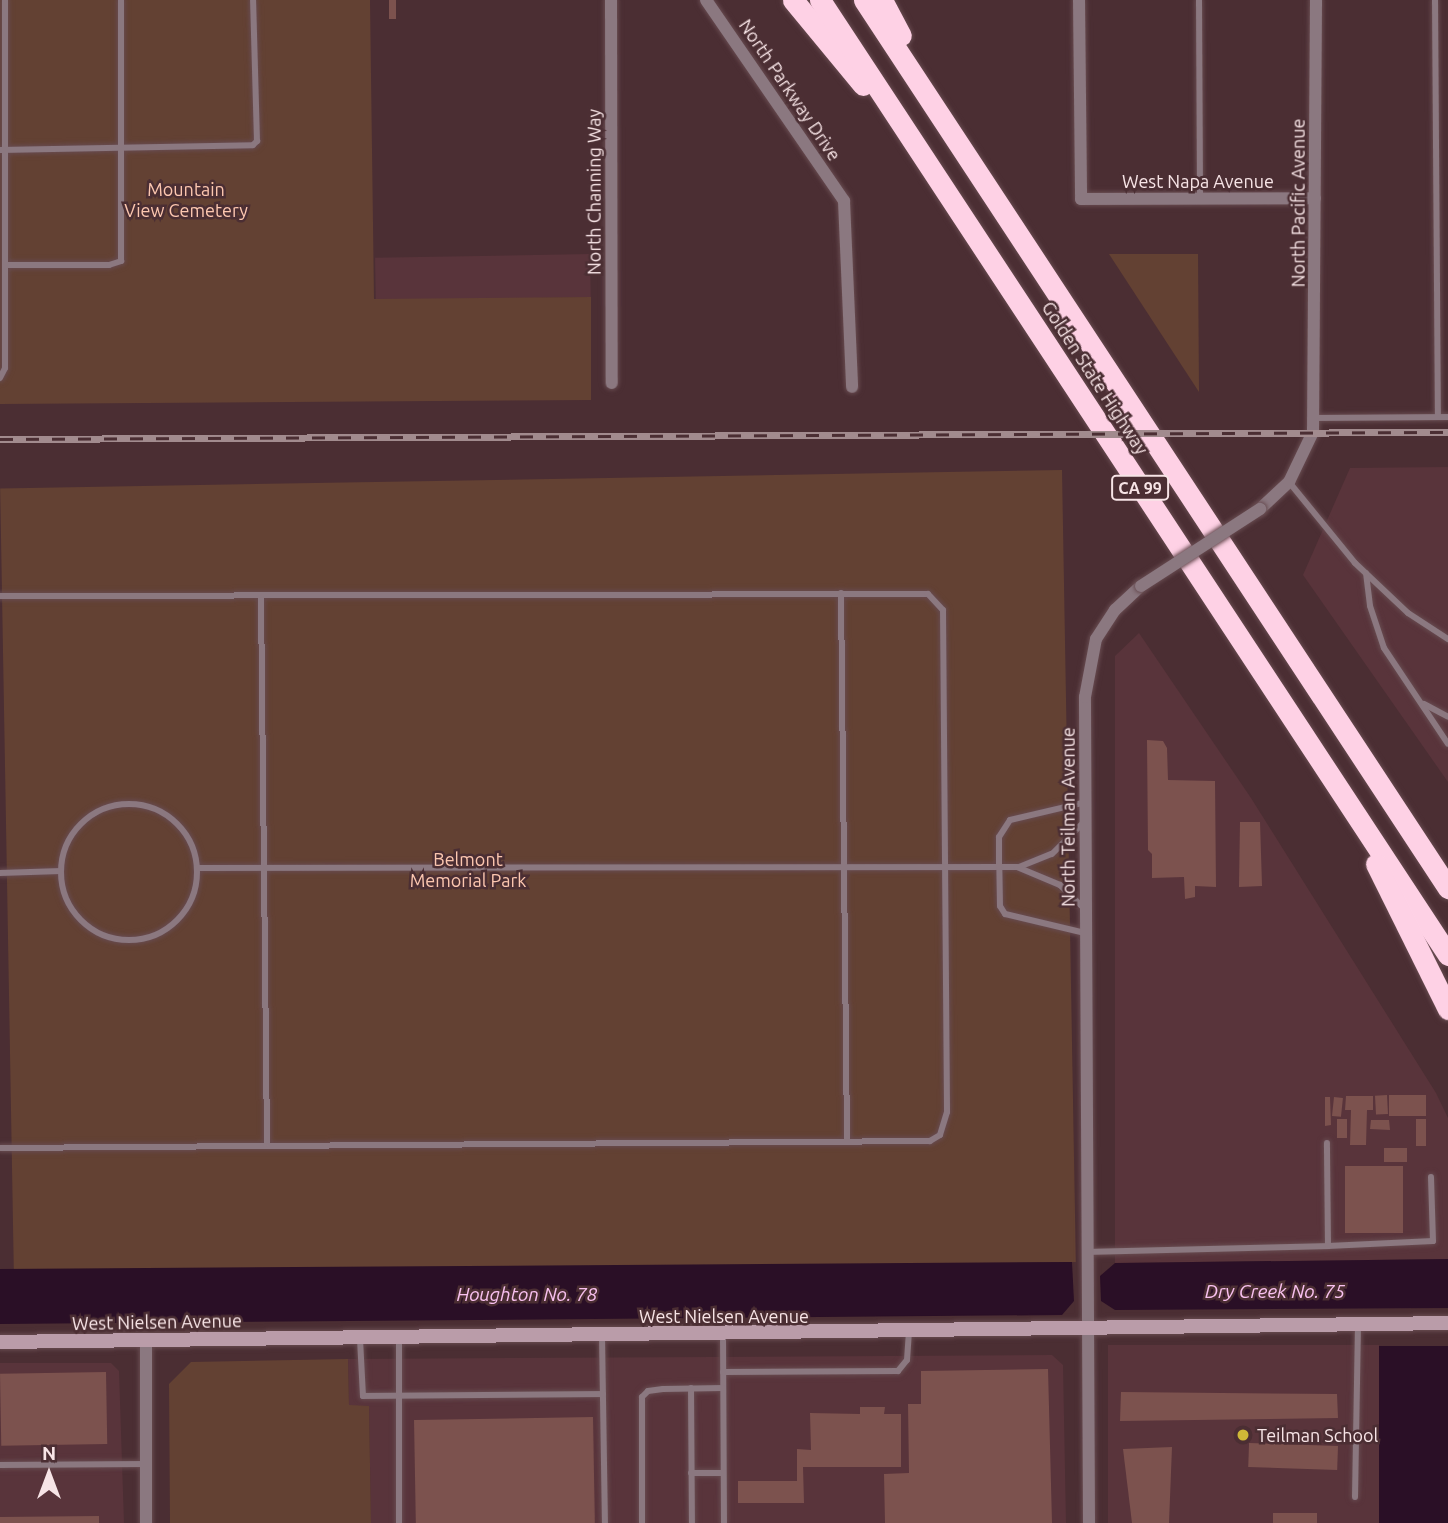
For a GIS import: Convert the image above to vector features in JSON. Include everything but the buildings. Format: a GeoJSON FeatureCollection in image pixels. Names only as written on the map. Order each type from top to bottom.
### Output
{"type":"FeatureCollection","features":[{"type":"Feature","properties":{"kind":"highway"},"geometry":{"type":"LineString","coordinates":[[793,0],[928,164]]}},
{"type":"Feature","properties":{"kind":"highway","name":"Golden State Highway"},"geometry":{"type":"LineString","coordinates":[[820,0],[1448,955]]}},
{"type":"Feature","properties":{"kind":"highway","name":"Golden State Highway"},"geometry":{"type":"LineString","coordinates":[[864,0],[982,185],[1448,888]]}},
{"type":"Feature","properties":{"kind":"highway"},"geometry":{"type":"LineString","coordinates":[[882,0],[982,185]]}},
{"type":"Feature","properties":{"kind":"highway"},"geometry":{"type":"LineString","coordinates":[[1310,677],[1448,872]]}},
{"type":"Feature","properties":{"kind":"highway"},"geometry":{"type":"LineString","coordinates":[[1353,811],[1401,921],[1448,1009]]}},
{"type":"Feature","properties":{"kind":"street","name":"North Channing Way"},"geometry":{"type":"LineString","coordinates":[[611,0],[612,383]]}},
{"type":"Feature","properties":{"kind":"street","name":"North Parkway Drive"},"geometry":{"type":"LineString","coordinates":[[706,0],[844,201],[852,387]]}},
{"type":"Feature","properties":{"kind":"street","name":"West Napa Avenue"},"geometry":{"type":"LineString","coordinates":[[1079,0],[1080,200],[1315,198]]}},
{"type":"Feature","properties":{"kind":"street","name":"North Pacific Avenue"},"geometry":{"type":"LineString","coordinates":[[1315,412],[1316,0]]}},
{"type":"Feature","properties":{"kind":"street","name":"North Teilman Avenue"},"geometry":{"type":"LineString","coordinates":[[1089,1523],[1085,696],[1090,656],[1115,610],[1141,586],[1260,509],[1289,482],[1311,443],[1315,412]]}},
{"type":"Feature","properties":{"kind":"street","name":"West Nielsen Avenue"},"geometry":{"type":"LineString","coordinates":[[0,1342],[909,1333],[1448,1323]]}},
{"type":"Feature","properties":{"kind":"street"},"geometry":{"type":"LineString","coordinates":[[146,1342],[146,1523]]}},
{"type":"Feature","properties":{"kind":"lane"},"geometry":{"type":"LineString","coordinates":[[0,378],[5,368],[5,0]]}},
{"type":"Feature","properties":{"kind":"lane"},"geometry":{"type":"LineString","coordinates":[[5,265],[121,261],[124,148],[121,0]]}},
{"type":"Feature","properties":{"kind":"lane"},"geometry":{"type":"LineString","coordinates":[[3,150],[246,147],[257,141],[253,0]]}},
{"type":"Feature","properties":{"kind":"lane"},"geometry":{"type":"LineString","coordinates":[[1199,0],[1200,199]]}},
{"type":"Feature","properties":{"kind":"lane"},"geometry":{"type":"LineString","coordinates":[[1435,0],[1438,417]]}},
{"type":"Feature","properties":{"kind":"lane"},"geometry":{"type":"LineString","coordinates":[[1315,412],[1448,417]]}},
{"type":"Feature","properties":{"kind":"lane"},"geometry":{"type":"LineString","coordinates":[[1289,482],[1366,573],[1408,613],[1448,639]]}},
{"type":"Feature","properties":{"kind":"lane"},"geometry":{"type":"LineString","coordinates":[[1366,573],[1370,606],[1384,648],[1448,744]]}},
{"type":"Feature","properties":{"kind":"lane"},"geometry":{"type":"LineString","coordinates":[[841,593],[847,1142]]}},
{"type":"Feature","properties":{"kind":"lane"},"geometry":{"type":"LineString","coordinates":[[0,597],[928,594],[943,610],[945,1125],[930,1141],[0,1148]]}},
{"type":"Feature","properties":{"kind":"lane"},"geometry":{"type":"LineString","coordinates":[[261,597],[267,1144]]}},
{"type":"Feature","properties":{"kind":"lane"},"geometry":{"type":"LineString","coordinates":[[1422,703],[1448,717]]}},
{"type":"Feature","properties":{"kind":"lane"},"geometry":{"type":"LineString","coordinates":[[1086,802],[1010,820],[999,837],[1000,906],[1005,914],[1086,933]]}},
{"type":"Feature","properties":{"kind":"lane"},"geometry":{"type":"LineString","coordinates":[[121,805],[157,810],[173,820],[194,850],[197,868],[193,895],[179,919],[164,931],[128,940],[92,929],[78,917],[68,902],[61,871],[74,831],[87,818],[121,805]]}},
{"type":"Feature","properties":{"kind":"lane"},"geometry":{"type":"LineString","coordinates":[[197,868],[1017,867],[1052,854],[1086,821]]}},
{"type":"Feature","properties":{"kind":"lane"},"geometry":{"type":"LineString","coordinates":[[1017,867],[1060,885],[1086,910]]}},
{"type":"Feature","properties":{"kind":"lane"},"geometry":{"type":"LineString","coordinates":[[0,873],[61,871]]}},
{"type":"Feature","properties":{"kind":"lane"},"geometry":{"type":"LineString","coordinates":[[1327,1143],[1328,1246]]}},
{"type":"Feature","properties":{"kind":"lane"},"geometry":{"type":"LineString","coordinates":[[1086,1252],[1433,1241],[1432,1177]]}},
{"type":"Feature","properties":{"kind":"lane"},"geometry":{"type":"LineString","coordinates":[[1355,1497],[1358,1324]]}},
{"type":"Feature","properties":{"kind":"lane"},"geometry":{"type":"LineString","coordinates":[[723,1372],[898,1371],[907,1360],[909,1333]]}},
{"type":"Feature","properties":{"kind":"lane"},"geometry":{"type":"LineString","coordinates":[[723,1335],[724,1523]]}},
{"type":"Feature","properties":{"kind":"lane"},"geometry":{"type":"LineString","coordinates":[[602,1336],[605,1523]]}},
{"type":"Feature","properties":{"kind":"lane"},"geometry":{"type":"LineString","coordinates":[[399,1338],[399,1523]]}},
{"type":"Feature","properties":{"kind":"lane"},"geometry":{"type":"LineString","coordinates":[[360,1339],[361,1393],[399,1396],[603,1394]]}},
{"type":"Feature","properties":{"kind":"lane"},"geometry":{"type":"LineString","coordinates":[[691,1388],[692,1523]]}},
{"type":"Feature","properties":{"kind":"lane"},"geometry":{"type":"LineString","coordinates":[[642,1523],[642,1397],[648,1391],[723,1388]]}},
{"type":"Feature","properties":{"kind":"lane"},"geometry":{"type":"LineString","coordinates":[[0,1465],[146,1464]]}},
{"type":"Feature","properties":{"kind":"lane"},"geometry":{"type":"LineString","coordinates":[[691,1473],[723,1473]]}},
{"type":"Feature","properties":{"kind":"shaded area"},"geometry":{"type":"Polygon","coordinates":[[[590,254],[591,297],[376,301],[375,258],[590,254]]]}},
{"type":"Feature","properties":{"kind":"shaded area"},"geometry":{"type":"Polygon","coordinates":[[[1448,467],[1448,782],[1303,575],[1350,468],[1448,467]]]}},
{"type":"Feature","properties":{"kind":"shaded area"},"geometry":{"type":"Polygon","coordinates":[[[1139,633],[1251,798],[1436,1093],[1448,1118],[1448,1259],[1115,1263],[1115,656],[1139,633]]]}},
{"type":"Feature","properties":{"kind":"shaded area","name":"Teilman School"},"geometry":{"type":"Polygon","coordinates":[[[1108,1345],[1379,1345],[1379,1523],[1108,1523],[1108,1345]]]}},
{"type":"Feature","properties":{"kind":"shaded area"},"geometry":{"type":"Polygon","coordinates":[[[1052,1355],[1063,1365],[1066,1523],[371,1523],[369,1407],[349,1406],[348,1359],[1052,1355]]]}},
{"type":"Feature","properties":{"kind":"shaded area"},"geometry":{"type":"Polygon","coordinates":[[[0,1363],[111,1363],[119,1371],[124,1523],[0,1523],[0,1363]]]}},
{"type":"Feature","properties":{"kind":"green space","name":"Mountain View Cemetery"},"geometry":{"type":"Polygon","coordinates":[[[0,0],[370,0],[374,299],[591,297],[591,400],[0,404],[0,0]]]}},
{"type":"Feature","properties":{"kind":"green space"},"geometry":{"type":"Polygon","coordinates":[[[1109,254],[1198,254],[1199,392],[1109,254]]]}},
{"type":"Feature","properties":{"kind":"green space","name":"Belmont Memorial Park"},"geometry":{"type":"Polygon","coordinates":[[[1062,470],[1076,1262],[14,1280],[0,489],[1062,470]]]}},
{"type":"Feature","properties":{"kind":"green space"},"geometry":{"type":"Polygon","coordinates":[[[348,1359],[349,1405],[369,1406],[371,1523],[170,1523],[169,1384],[191,1362],[348,1359]]]}},
{"type":"Feature","properties":{"kind":"water","name":"Dry Creek No. 75"},"geometry":{"type":"Polygon","coordinates":[[[1448,1259],[1448,1308],[1115,1310],[1101,1301],[1100,1276],[1115,1263],[1448,1259]]]}},
{"type":"Feature","properties":{"kind":"water","name":"Houghton No. 78"},"geometry":{"type":"Polygon","coordinates":[[[1072,1262],[1074,1301],[1062,1315],[0,1324],[0,1269],[1072,1262]]]}},
{"type":"Feature","properties":{"kind":"water"},"geometry":{"type":"Polygon","coordinates":[[[1379,1346],[1448,1346],[1448,1523],[1379,1523],[1379,1346]]]}},
{"type":"Feature","properties":{"kind":"railway"},"geometry":{"type":"LineString","coordinates":[[0,439],[1448,432]]}},
{"type":"Feature","properties":{"kind":"place","name":"Teilman School"},"geometry":{"type":"Point","coordinates":[1243,1435]}}]}
